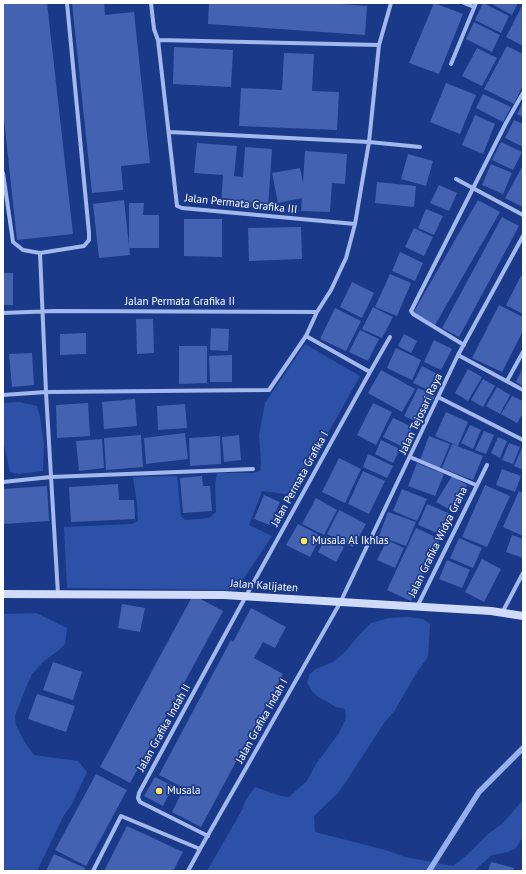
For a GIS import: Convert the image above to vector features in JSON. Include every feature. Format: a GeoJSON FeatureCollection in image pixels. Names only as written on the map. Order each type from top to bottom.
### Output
{"type":"FeatureCollection","features":[{"type":"Feature","properties":{"kind":"street"},"geometry":{"type":"LineString","coordinates":[[3,172],[13,242],[23,250],[40,253],[84,246],[88,240],[88,225],[67,3]]}},
{"type":"Feature","properties":{"kind":"street","name":"Jalan Permata Grafika III"},"geometry":{"type":"LineString","coordinates":[[151,3],[154,29],[158,40],[177,206],[182,208],[355,224]]}},
{"type":"Feature","properties":{"kind":"street"},"geometry":{"type":"LineString","coordinates":[[3,395],[46,392],[269,390],[306,336],[317,312],[331,290],[346,258],[355,224],[369,142],[379,45],[391,3]]}},
{"type":"Feature","properties":{"kind":"street"},"geometry":{"type":"LineString","coordinates":[[450,64],[475,5],[464,3]]}},
{"type":"Feature","properties":{"kind":"street"},"geometry":{"type":"LineString","coordinates":[[158,40],[379,45]]}},
{"type":"Feature","properties":{"kind":"street"},"geometry":{"type":"LineString","coordinates":[[464,345],[413,314],[411,311],[506,123],[523,93]]}},
{"type":"Feature","properties":{"kind":"street"},"geometry":{"type":"LineString","coordinates":[[169,132],[369,142],[420,147]]}},
{"type":"Feature","properties":{"kind":"street"},"geometry":{"type":"LineString","coordinates":[[456,179],[523,214]]}},
{"type":"Feature","properties":{"kind":"street","name":"Jalan Tejosari Raya"},"geometry":{"type":"LineString","coordinates":[[340,603],[458,355],[523,236]]}},
{"type":"Feature","properties":{"kind":"street"},"geometry":{"type":"LineString","coordinates":[[40,253],[46,392],[58,595]]}},
{"type":"Feature","properties":{"kind":"street","name":"Jalan Permata Grafika II"},"geometry":{"type":"LineString","coordinates":[[3,313],[42,311],[317,312]]}},
{"type":"Feature","properties":{"kind":"street"},"geometry":{"type":"LineString","coordinates":[[306,336],[370,372]]}},
{"type":"Feature","properties":{"kind":"street","name":"Jalan Permata Grafika I"},"geometry":{"type":"LineString","coordinates":[[246,596],[390,337]]}},
{"type":"Feature","properties":{"kind":"street"},"geometry":{"type":"LineString","coordinates":[[507,381],[523,352]]}},
{"type":"Feature","properties":{"kind":"street"},"geometry":{"type":"LineString","coordinates":[[458,355],[523,390]]}},
{"type":"Feature","properties":{"kind":"street"},"geometry":{"type":"LineString","coordinates":[[438,397],[523,440]]}},
{"type":"Feature","properties":{"kind":"street","name":"Jalan Grafika Widya Graha"},"geometry":{"type":"LineString","coordinates":[[410,457],[476,485]]}},
{"type":"Feature","properties":{"kind":"street","name":"Jalan Grafika Widya Graha"},"geometry":{"type":"LineString","coordinates":[[417,607],[476,485],[487,466]]}},
{"type":"Feature","properties":{"kind":"street"},"geometry":{"type":"LineString","coordinates":[[3,482],[51,477],[253,469]]}},
{"type":"Feature","properties":{"kind":"street"},"geometry":{"type":"LineString","coordinates":[[502,613],[523,573]]}},
{"type":"Feature","properties":{"kind":"street","name":"Jalan Kalijaten"},"geometry":{"type":"LineString","coordinates":[[3,594],[224,595],[417,607],[502,613],[523,616]]}},
{"type":"Feature","properties":{"kind":"street","name":"Jalan Grafika Indah II"},"geometry":{"type":"LineString","coordinates":[[208,836],[140,802],[138,798],[139,793],[246,596]]}},
{"type":"Feature","properties":{"kind":"street","name":"Jalan Grafika Indah I"},"geometry":{"type":"LineString","coordinates":[[188,871],[340,603]]}},
{"type":"Feature","properties":{"kind":"street"},"geometry":{"type":"LineString","coordinates":[[93,871],[121,816],[200,849]]}},
{"type":"Feature","properties":{"kind":"shaded area"},"geometry":{"type":"Polygon","coordinates":[[[305,344],[360,376],[295,492],[285,494],[262,491],[249,525],[272,536],[236,590],[67,588],[64,527],[132,524],[138,521],[133,477],[177,476],[181,516],[185,520],[209,518],[216,512],[215,485],[217,473],[254,473],[260,471],[261,462],[259,435],[265,403],[305,344]]]}},
{"type":"Feature","properties":{"kind":"shaded area"},"geometry":{"type":"Polygon","coordinates":[[[20,402],[37,406],[44,445],[43,471],[19,474],[10,472],[3,439],[3,403],[20,402]]]}},
{"type":"Feature","properties":{"kind":"shaded area"},"geometry":{"type":"Polygon","coordinates":[[[36,613],[67,628],[65,644],[44,661],[32,674],[15,716],[16,725],[24,741],[34,755],[78,761],[87,772],[37,871],[3,871],[3,614],[36,613]]]}},
{"type":"Feature","properties":{"kind":"shaded area"},"geometry":{"type":"Polygon","coordinates":[[[407,617],[423,619],[430,624],[428,657],[417,672],[395,710],[384,723],[338,793],[314,816],[315,832],[389,851],[405,857],[453,866],[468,854],[488,834],[502,824],[523,800],[523,837],[516,848],[508,852],[492,855],[475,871],[207,871],[242,810],[245,801],[255,787],[281,796],[289,797],[307,781],[316,764],[339,733],[346,718],[345,709],[336,707],[317,696],[311,690],[307,682],[310,674],[316,669],[333,662],[346,651],[371,623],[389,618],[407,617]]]}},
{"type":"Feature","properties":{"kind":"building"},"geometry":{"type":"Polygon","coordinates":[[[3,3],[47,3],[73,234],[17,240],[3,110],[3,3]]]}},
{"type":"Feature","properties":{"kind":"building"},"geometry":{"type":"Polygon","coordinates":[[[72,3],[104,3],[105,15],[134,12],[150,163],[121,166],[123,190],[92,193],[72,3]]]}},
{"type":"Feature","properties":{"kind":"building"},"geometry":{"type":"Polygon","coordinates":[[[209,3],[326,3],[367,6],[365,35],[208,24],[209,3]]]}},
{"type":"Feature","properties":{"kind":"building"},"geometry":{"type":"Polygon","coordinates":[[[434,3],[463,14],[439,74],[409,63],[434,3]]]}},
{"type":"Feature","properties":{"kind":"building"},"geometry":{"type":"Polygon","coordinates":[[[483,3],[509,16],[501,33],[475,20],[483,3]]]}},
{"type":"Feature","properties":{"kind":"building"},"geometry":{"type":"Polygon","coordinates":[[[490,3],[518,3],[512,15],[490,3]]]}},
{"type":"Feature","properties":{"kind":"building"},"geometry":{"type":"Polygon","coordinates":[[[523,4],[523,46],[506,37],[523,4]]]}},
{"type":"Feature","properties":{"kind":"building"},"geometry":{"type":"Polygon","coordinates":[[[474,22],[500,35],[492,52],[466,39],[474,22]]]}},
{"type":"Feature","properties":{"kind":"building"},"geometry":{"type":"Polygon","coordinates":[[[507,46],[523,54],[523,85],[514,104],[484,89],[507,46]]]}},
{"type":"Feature","properties":{"kind":"building"},"geometry":{"type":"Polygon","coordinates":[[[174,47],[233,50],[231,87],[173,84],[174,47]]]}},
{"type":"Feature","properties":{"kind":"building"},"geometry":{"type":"Polygon","coordinates":[[[477,48],[497,58],[482,86],[462,76],[477,48]]]}},
{"type":"Feature","properties":{"kind":"building"},"geometry":{"type":"Polygon","coordinates":[[[284,53],[314,54],[312,91],[339,92],[337,130],[239,126],[241,88],[282,90],[284,53]]]}},
{"type":"Feature","properties":{"kind":"building"},"geometry":{"type":"Polygon","coordinates":[[[446,83],[476,95],[460,134],[430,122],[446,83]]]}},
{"type":"Feature","properties":{"kind":"building"},"geometry":{"type":"Polygon","coordinates":[[[483,94],[511,107],[503,122],[476,108],[483,94]]]}},
{"type":"Feature","properties":{"kind":"building"},"geometry":{"type":"Polygon","coordinates":[[[523,102],[523,117],[517,114],[523,102]]]}},
{"type":"Feature","properties":{"kind":"building"},"geometry":{"type":"Polygon","coordinates":[[[475,115],[495,124],[483,154],[462,145],[475,115]]]}},
{"type":"Feature","properties":{"kind":"building"},"geometry":{"type":"Polygon","coordinates":[[[514,120],[523,124],[523,147],[505,138],[514,120]]]}},
{"type":"Feature","properties":{"kind":"building"},"geometry":{"type":"Polygon","coordinates":[[[501,142],[522,152],[513,170],[492,160],[501,142]]]}},
{"type":"Feature","properties":{"kind":"building"},"geometry":{"type":"Polygon","coordinates":[[[197,143],[237,146],[234,176],[243,177],[245,147],[272,149],[268,208],[221,205],[223,175],[194,173],[197,143]]]}},
{"type":"Feature","properties":{"kind":"building"},"geometry":{"type":"Polygon","coordinates":[[[305,151],[347,154],[345,184],[332,183],[330,212],[301,211],[302,198],[278,203],[272,173],[300,168],[303,183],[305,151]]]}},
{"type":"Feature","properties":{"kind":"building"},"geometry":{"type":"Polygon","coordinates":[[[408,154],[433,161],[426,186],[401,179],[408,154]]]}},
{"type":"Feature","properties":{"kind":"building"},"geometry":{"type":"Polygon","coordinates":[[[491,164],[512,173],[503,194],[482,185],[491,164]]]}},
{"type":"Feature","properties":{"kind":"building"},"geometry":{"type":"Polygon","coordinates":[[[522,167],[523,168],[523,207],[505,198],[522,167]]]}},
{"type":"Feature","properties":{"kind":"building"},"geometry":{"type":"Polygon","coordinates":[[[377,182],[416,186],[414,207],[375,203],[377,182]]]}},
{"type":"Feature","properties":{"kind":"building"},"geometry":{"type":"Polygon","coordinates":[[[439,185],[457,193],[449,211],[430,203],[439,185]]]}},
{"type":"Feature","properties":{"kind":"building"},"geometry":{"type":"Polygon","coordinates":[[[124,200],[130,255],[99,258],[93,204],[124,200]]]}},
{"type":"Feature","properties":{"kind":"building"},"geometry":{"type":"Polygon","coordinates":[[[478,200],[500,212],[435,325],[413,313],[478,200]]]}},
{"type":"Feature","properties":{"kind":"building"},"geometry":{"type":"Polygon","coordinates":[[[129,203],[144,203],[143,215],[159,215],[159,248],[129,248],[129,203]]]}},
{"type":"Feature","properties":{"kind":"building"},"geometry":{"type":"Polygon","coordinates":[[[426,209],[443,216],[434,235],[418,228],[426,209]]]}},
{"type":"Feature","properties":{"kind":"building"},"geometry":{"type":"Polygon","coordinates":[[[502,217],[519,226],[459,337],[442,328],[502,217]]]}},
{"type":"Feature","properties":{"kind":"building"},"geometry":{"type":"Polygon","coordinates":[[[184,219],[222,219],[222,257],[184,256],[184,219]]]}},
{"type":"Feature","properties":{"kind":"building"},"geometry":{"type":"Polygon","coordinates":[[[301,227],[302,259],[249,261],[248,228],[301,227]]]}},
{"type":"Feature","properties":{"kind":"building"},"geometry":{"type":"Polygon","coordinates":[[[414,228],[433,237],[424,256],[405,247],[414,228]]]}},
{"type":"Feature","properties":{"kind":"building"},"geometry":{"type":"Polygon","coordinates":[[[400,252],[423,263],[415,281],[392,271],[400,252]]]}},
{"type":"Feature","properties":{"kind":"building"},"geometry":{"type":"Polygon","coordinates":[[[3,273],[13,273],[13,305],[3,305],[3,273]]]}},
{"type":"Feature","properties":{"kind":"building"},"geometry":{"type":"Polygon","coordinates":[[[390,274],[411,283],[397,316],[375,307],[390,274]]]}},
{"type":"Feature","properties":{"kind":"building"},"geometry":{"type":"Polygon","coordinates":[[[521,276],[523,277],[523,314],[506,305],[521,276]]]}},
{"type":"Feature","properties":{"kind":"building"},"geometry":{"type":"Polygon","coordinates":[[[352,282],[374,293],[362,318],[340,307],[352,282]]]}},
{"type":"Feature","properties":{"kind":"building"},"geometry":{"type":"Polygon","coordinates":[[[499,305],[523,317],[523,331],[502,372],[472,358],[499,305]]]}},
{"type":"Feature","properties":{"kind":"building"},"geometry":{"type":"Polygon","coordinates":[[[373,307],[393,317],[382,338],[362,329],[373,307]]]}},
{"type":"Feature","properties":{"kind":"building"},"geometry":{"type":"Polygon","coordinates":[[[335,308],[361,321],[346,351],[320,339],[335,308]]]}},
{"type":"Feature","properties":{"kind":"building"},"geometry":{"type":"Polygon","coordinates":[[[136,319],[153,319],[154,353],[137,354],[136,319]]]}},
{"type":"Feature","properties":{"kind":"building"},"geometry":{"type":"Polygon","coordinates":[[[211,328],[229,329],[228,351],[210,350],[211,328]]]}},
{"type":"Feature","properties":{"kind":"building"},"geometry":{"type":"Polygon","coordinates":[[[360,330],[379,339],[368,361],[349,352],[360,330]]]}},
{"type":"Feature","properties":{"kind":"building"},"geometry":{"type":"Polygon","coordinates":[[[86,333],[86,354],[60,355],[60,334],[86,333]]]}},
{"type":"Feature","properties":{"kind":"building"},"geometry":{"type":"Polygon","coordinates":[[[404,334],[417,341],[411,353],[398,346],[404,334]]]}},
{"type":"Feature","properties":{"kind":"building"},"geometry":{"type":"Polygon","coordinates":[[[434,340],[452,349],[441,370],[424,362],[434,340]]]}},
{"type":"Feature","properties":{"kind":"building"},"geometry":{"type":"Polygon","coordinates":[[[179,346],[207,346],[207,383],[179,384],[179,346]]]}},
{"type":"Feature","properties":{"kind":"building"},"geometry":{"type":"Polygon","coordinates":[[[396,348],[421,360],[412,380],[387,368],[396,348]]]}},
{"type":"Feature","properties":{"kind":"building"},"geometry":{"type":"Polygon","coordinates":[[[32,353],[34,385],[12,387],[9,354],[32,353]]]}},
{"type":"Feature","properties":{"kind":"building"},"geometry":{"type":"Polygon","coordinates":[[[232,355],[232,382],[210,382],[209,356],[232,355]]]}},
{"type":"Feature","properties":{"kind":"building"},"geometry":{"type":"Polygon","coordinates":[[[422,366],[439,375],[430,391],[413,383],[422,366]]]}},
{"type":"Feature","properties":{"kind":"building"},"geometry":{"type":"Polygon","coordinates":[[[523,367],[523,386],[516,382],[523,367]]]}},
{"type":"Feature","properties":{"kind":"building"},"geometry":{"type":"Polygon","coordinates":[[[468,369],[482,377],[468,401],[455,393],[468,369]]]}},
{"type":"Feature","properties":{"kind":"building"},"geometry":{"type":"Polygon","coordinates":[[[381,370],[415,389],[402,412],[368,393],[381,370]]]}},
{"type":"Feature","properties":{"kind":"building"},"geometry":{"type":"Polygon","coordinates":[[[483,379],[495,386],[483,407],[471,400],[483,379]]]}},
{"type":"Feature","properties":{"kind":"building"},"geometry":{"type":"Polygon","coordinates":[[[497,387],[510,395],[500,414],[486,406],[497,387]]]}},
{"type":"Feature","properties":{"kind":"building"},"geometry":{"type":"Polygon","coordinates":[[[418,388],[435,396],[421,424],[404,416],[418,388]]]}},
{"type":"Feature","properties":{"kind":"building"},"geometry":{"type":"Polygon","coordinates":[[[512,396],[523,401],[523,413],[517,423],[501,414],[512,396]]]}},
{"type":"Feature","properties":{"kind":"building"},"geometry":{"type":"Polygon","coordinates":[[[135,399],[137,426],[104,429],[102,402],[135,399]]]}},
{"type":"Feature","properties":{"kind":"building"},"geometry":{"type":"Polygon","coordinates":[[[88,403],[90,436],[57,438],[56,405],[88,403]]]}},
{"type":"Feature","properties":{"kind":"building"},"geometry":{"type":"Polygon","coordinates":[[[373,403],[392,412],[376,445],[357,435],[373,403]]]}},
{"type":"Feature","properties":{"kind":"building"},"geometry":{"type":"Polygon","coordinates":[[[185,404],[187,428],[158,430],[157,406],[185,404]]]}},
{"type":"Feature","properties":{"kind":"building"},"geometry":{"type":"Polygon","coordinates":[[[446,412],[468,422],[458,446],[435,436],[446,412]]]}},
{"type":"Feature","properties":{"kind":"building"},"geometry":{"type":"Polygon","coordinates":[[[393,418],[413,427],[403,447],[383,437],[393,418]]]}},
{"type":"Feature","properties":{"kind":"building"},"geometry":{"type":"Polygon","coordinates":[[[470,425],[481,430],[473,449],[461,443],[470,425]]]}},
{"type":"Feature","properties":{"kind":"building"},"geometry":{"type":"Polygon","coordinates":[[[484,431],[494,435],[486,454],[475,450],[484,431]]]}},
{"type":"Feature","properties":{"kind":"building"},"geometry":{"type":"Polygon","coordinates":[[[185,433],[188,459],[146,464],[144,438],[185,433]]]}},
{"type":"Feature","properties":{"kind":"building"},"geometry":{"type":"Polygon","coordinates":[[[141,435],[143,467],[106,470],[104,438],[141,435]]]}},
{"type":"Feature","properties":{"kind":"building"},"geometry":{"type":"Polygon","coordinates":[[[239,435],[241,460],[224,462],[222,437],[239,435]]]}},
{"type":"Feature","properties":{"kind":"building"},"geometry":{"type":"Polygon","coordinates":[[[220,436],[221,464],[190,466],[189,438],[220,436]]]}},
{"type":"Feature","properties":{"kind":"building"},"geometry":{"type":"Polygon","coordinates":[[[429,436],[450,444],[440,468],[420,460],[429,436]]]}},
{"type":"Feature","properties":{"kind":"building"},"geometry":{"type":"Polygon","coordinates":[[[498,437],[507,441],[500,458],[491,453],[498,437]]]}},
{"type":"Feature","properties":{"kind":"building"},"geometry":{"type":"Polygon","coordinates":[[[102,439],[104,468],[79,471],[76,441],[102,439]]]}},
{"type":"Feature","properties":{"kind":"building"},"geometry":{"type":"Polygon","coordinates":[[[381,440],[400,449],[393,463],[375,454],[381,440]]]}},
{"type":"Feature","properties":{"kind":"building"},"geometry":{"type":"Polygon","coordinates":[[[509,443],[520,447],[513,464],[502,460],[509,443]]]}},
{"type":"Feature","properties":{"kind":"building"},"geometry":{"type":"Polygon","coordinates":[[[452,444],[483,456],[473,480],[442,468],[452,444]]]}},
{"type":"Feature","properties":{"kind":"building"},"geometry":{"type":"Polygon","coordinates":[[[523,448],[523,470],[514,466],[523,448]]]}},
{"type":"Feature","properties":{"kind":"building"},"geometry":{"type":"Polygon","coordinates":[[[368,454],[393,466],[387,478],[363,467],[368,454]]]}},
{"type":"Feature","properties":{"kind":"building"},"geometry":{"type":"Polygon","coordinates":[[[339,458],[361,469],[345,503],[322,492],[339,458]]]}},
{"type":"Feature","properties":{"kind":"building"},"geometry":{"type":"Polygon","coordinates":[[[417,463],[444,474],[435,496],[408,486],[417,463]]]}},
{"type":"Feature","properties":{"kind":"building"},"geometry":{"type":"Polygon","coordinates":[[[502,469],[521,476],[515,492],[496,485],[502,469]]]}},
{"type":"Feature","properties":{"kind":"building"},"geometry":{"type":"Polygon","coordinates":[[[363,471],[385,481],[369,514],[348,504],[363,471]]]}},
{"type":"Feature","properties":{"kind":"building"},"geometry":{"type":"Polygon","coordinates":[[[202,476],[203,486],[210,486],[212,511],[183,513],[180,478],[202,476]]]}},
{"type":"Feature","properties":{"kind":"building"},"geometry":{"type":"Polygon","coordinates":[[[452,476],[467,485],[452,511],[436,502],[452,476]]]}},
{"type":"Feature","properties":{"kind":"building"},"geometry":{"type":"Polygon","coordinates":[[[118,484],[119,500],[134,500],[135,519],[71,522],[69,487],[118,484]]]}},
{"type":"Feature","properties":{"kind":"building"},"geometry":{"type":"Polygon","coordinates":[[[485,485],[510,496],[487,547],[462,537],[485,485]]]}},
{"type":"Feature","properties":{"kind":"building"},"geometry":{"type":"Polygon","coordinates":[[[47,486],[49,521],[3,524],[3,489],[47,486]]]}},
{"type":"Feature","properties":{"kind":"building"},"geometry":{"type":"Polygon","coordinates":[[[402,489],[427,499],[417,521],[393,511],[402,489]]]}},
{"type":"Feature","properties":{"kind":"building"},"geometry":{"type":"Polygon","coordinates":[[[519,491],[523,493],[523,536],[503,527],[519,491]]]}},
{"type":"Feature","properties":{"kind":"building"},"geometry":{"type":"Polygon","coordinates":[[[264,495],[280,502],[270,525],[254,519],[264,495]]]}},
{"type":"Feature","properties":{"kind":"building"},"geometry":{"type":"Polygon","coordinates":[[[316,498],[337,510],[324,535],[302,524],[316,498]]]}},
{"type":"Feature","properties":{"kind":"building"},"geometry":{"type":"Polygon","coordinates":[[[427,504],[453,515],[444,536],[418,525],[427,504]]]}},
{"type":"Feature","properties":{"kind":"building"},"geometry":{"type":"Polygon","coordinates":[[[339,510],[366,524],[353,547],[327,534],[339,510]]]}},
{"type":"Feature","properties":{"kind":"building"},"geometry":{"type":"Polygon","coordinates":[[[388,512],[416,522],[406,546],[379,536],[388,512]]]}},
{"type":"Feature","properties":{"kind":"building","name":"Musala Al Ikhlas"},"geometry":{"type":"Polygon","coordinates":[[[298,524],[321,536],[310,557],[286,545],[298,524]]]}},
{"type":"Feature","properties":{"kind":"building"},"geometry":{"type":"Polygon","coordinates":[[[416,528],[440,539],[411,601],[387,590],[416,528]]]}},
{"type":"Feature","properties":{"kind":"building"},"geometry":{"type":"Polygon","coordinates":[[[512,535],[523,539],[523,558],[506,552],[512,535]]]}},
{"type":"Feature","properties":{"kind":"building"},"geometry":{"type":"Polygon","coordinates":[[[326,537],[344,547],[336,562],[318,552],[326,537]]]}},
{"type":"Feature","properties":{"kind":"building"},"geometry":{"type":"Polygon","coordinates":[[[459,538],[482,548],[473,568],[450,558],[459,538]]]}},
{"type":"Feature","properties":{"kind":"building"},"geometry":{"type":"Polygon","coordinates":[[[387,540],[404,548],[395,568],[377,560],[387,540]]]}},
{"type":"Feature","properties":{"kind":"building"},"geometry":{"type":"Polygon","coordinates":[[[482,559],[501,569],[484,602],[465,592],[482,559]]]}},
{"type":"Feature","properties":{"kind":"building"},"geometry":{"type":"Polygon","coordinates":[[[447,560],[470,570],[462,588],[439,579],[447,560]]]}},
{"type":"Feature","properties":{"kind":"building"},"geometry":{"type":"Polygon","coordinates":[[[193,595],[223,611],[130,783],[100,767],[193,595]]]}},
{"type":"Feature","properties":{"kind":"building"},"geometry":{"type":"Polygon","coordinates":[[[122,604],[145,608],[140,632],[118,628],[122,604]]]}},
{"type":"Feature","properties":{"kind":"building"},"geometry":{"type":"Polygon","coordinates":[[[251,608],[286,627],[275,648],[263,642],[254,658],[283,674],[201,827],[172,812],[184,788],[159,775],[231,640],[233,642],[251,608]]]}},
{"type":"Feature","properties":{"kind":"building"},"geometry":{"type":"Polygon","coordinates":[[[53,662],[82,672],[73,700],[43,690],[53,662]]]}},
{"type":"Feature","properties":{"kind":"building"},"geometry":{"type":"Polygon","coordinates":[[[37,694],[75,706],[66,732],[28,719],[37,694]]]}},
{"type":"Feature","properties":{"kind":"building"},"geometry":{"type":"Polygon","coordinates":[[[96,774],[127,790],[86,866],[55,850],[96,774]]]}},
{"type":"Feature","properties":{"kind":"building","name":"Musala"},"geometry":{"type":"Polygon","coordinates":[[[155,777],[173,786],[163,806],[144,796],[155,777]]]}},
{"type":"Feature","properties":{"kind":"building"},"geometry":{"type":"Polygon","coordinates":[[[127,826],[183,852],[173,871],[104,871],[127,826]]]}},
{"type":"Feature","properties":{"kind":"building"},"geometry":{"type":"Polygon","coordinates":[[[54,854],[85,868],[84,871],[46,871],[54,854]]]}},
{"type":"Feature","properties":{"kind":"building"},"geometry":{"type":"Polygon","coordinates":[[[491,862],[514,868],[513,871],[488,871],[491,862]]]}},
{"type":"Feature","properties":{"kind":"waterway"},"geometry":{"type":"LineString","coordinates":[[429,871],[479,792],[523,748]]}},
{"type":"Feature","properties":{"kind":"place","name":"Musala Al Ikhlas"},"geometry":{"type":"Point","coordinates":[304,541]}},
{"type":"Feature","properties":{"kind":"place","name":"Musala"},"geometry":{"type":"Point","coordinates":[159,791]}}]}
